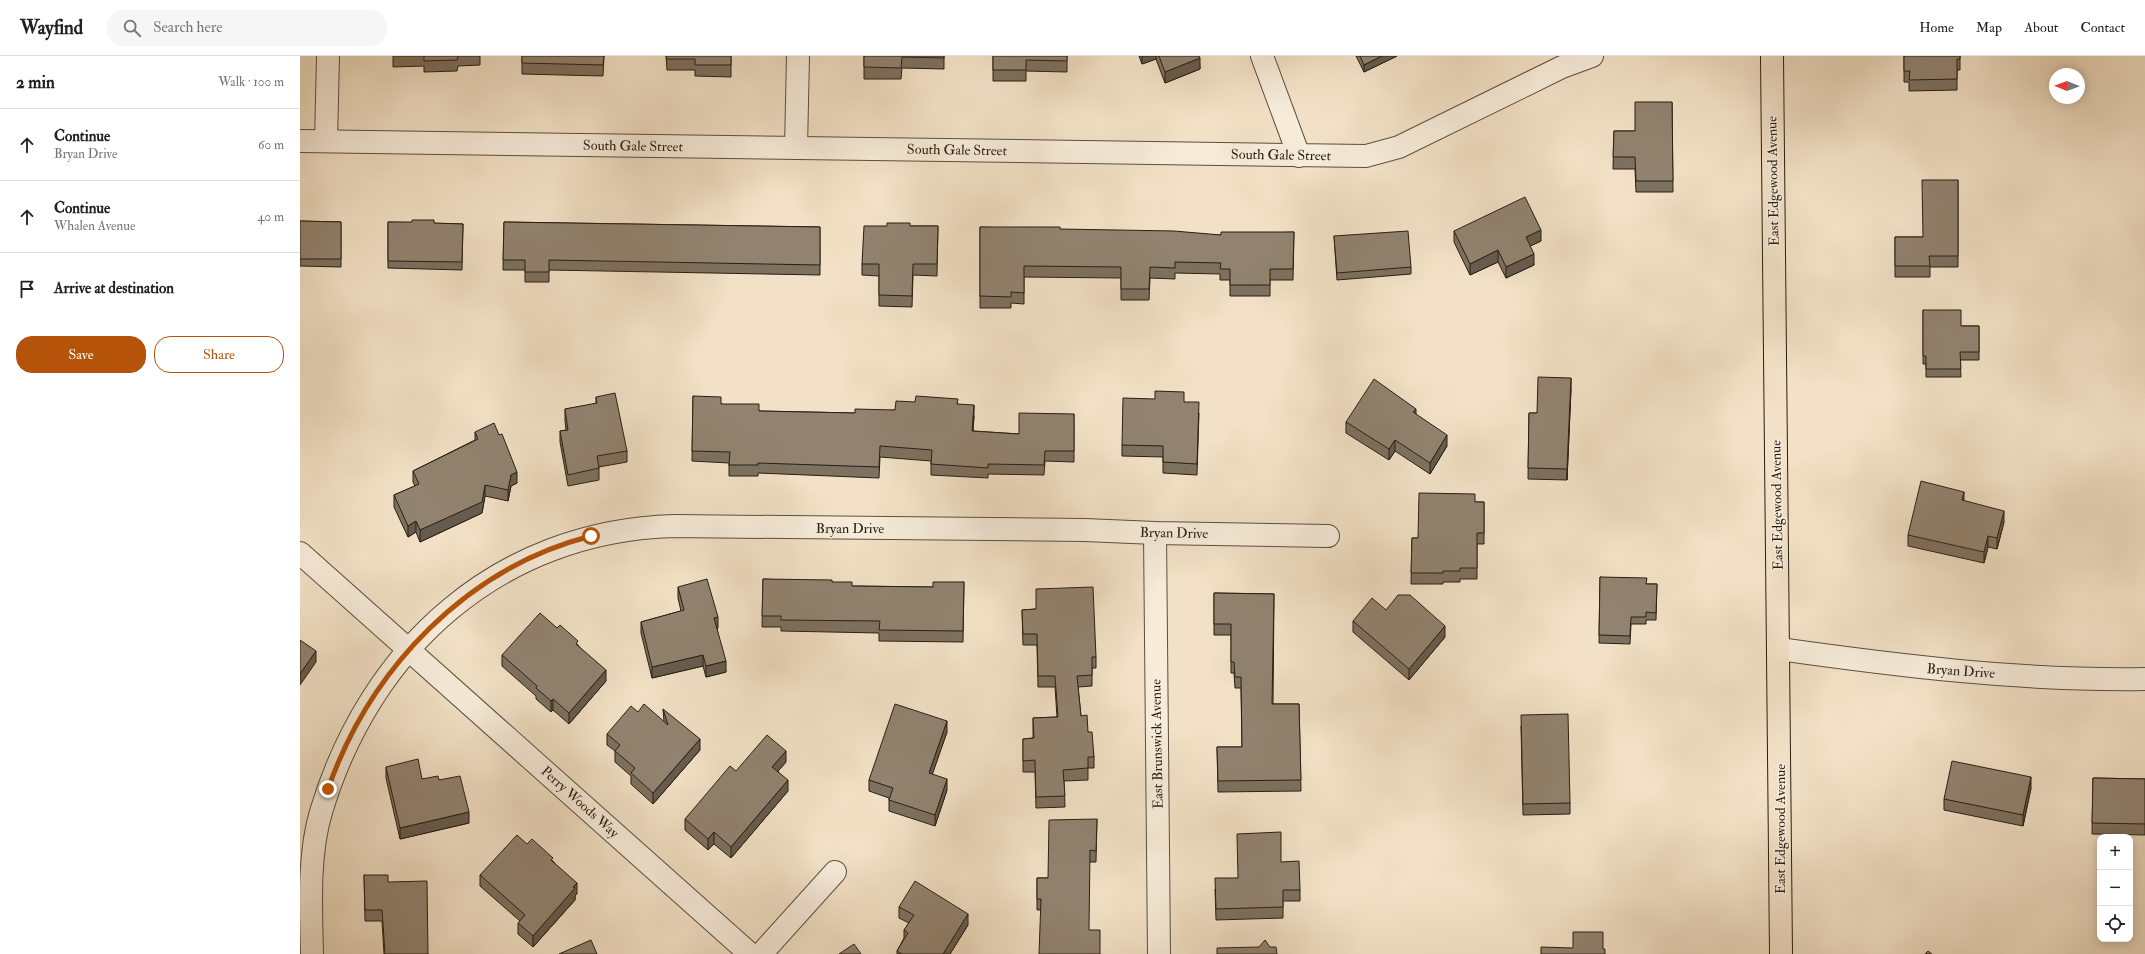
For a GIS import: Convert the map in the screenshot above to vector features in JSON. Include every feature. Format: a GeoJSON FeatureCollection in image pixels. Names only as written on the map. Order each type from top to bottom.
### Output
{"type":"FeatureCollection","features":[{"type":"Feature","properties":{"kind":"main road","name":"East Edgewood Avenue"},"geometry":{"type":"LineString","coordinates":[[1772,56],[1782,954]]}},
{"type":"Feature","properties":{"kind":"street"},"geometry":{"type":"LineString","coordinates":[[326,141],[328,56]]}},
{"type":"Feature","properties":{"kind":"street"},"geometry":{"type":"LineString","coordinates":[[796,148],[798,56]]}},
{"type":"Feature","properties":{"kind":"street"},"geometry":{"type":"LineString","coordinates":[[1262,56],[1299,156]]}},
{"type":"Feature","properties":{"kind":"street","name":"South Gale Street"},"geometry":{"type":"LineString","coordinates":[[300,141],[1366,156],[1399,147],[1562,67],[1592,56]]}},
{"type":"Feature","properties":{"kind":"street","name":"Bryan Drive"},"geometry":{"type":"LineString","coordinates":[[312,954],[312,874],[320,820],[328,789],[347,743],[378,689],[410,650],[442,616],[490,579],[522,561],[550,549],[579,539],[615,531],[674,526],[1085,530],[1155,533],[1328,536]]}},
{"type":"Feature","properties":{"kind":"street","name":"East Brunswick Avenue"},"geometry":{"type":"LineString","coordinates":[[1155,533],[1159,954]]}},
{"type":"Feature","properties":{"kind":"street","name":"Perry Woods Way"},"geometry":{"type":"LineString","coordinates":[[300,553],[750,954]]}},
{"type":"Feature","properties":{"kind":"street","name":"Bryan Drive"},"geometry":{"type":"LineString","coordinates":[[1779,649],[1896,666],[2070,679],[2145,679]]}},
{"type":"Feature","properties":{"kind":"street"},"geometry":{"type":"LineString","coordinates":[[761,954],[835,872]]}},
{"type":"Feature","properties":{"kind":"building"},"geometry":{"type":"Polygon","coordinates":[[[424,56],[458,56],[457,60],[424,61],[424,56]]]}},
{"type":"Feature","properties":{"kind":"building"},"geometry":{"type":"Polygon","coordinates":[[[522,56],[604,56],[603,65],[522,63],[522,56]]]}},
{"type":"Feature","properties":{"kind":"building"},"geometry":{"type":"Polygon","coordinates":[[[666,56],[731,56],[731,65],[695,65],[695,59],[667,59],[666,56]]]}},
{"type":"Feature","properties":{"kind":"building"},"geometry":{"type":"Polygon","coordinates":[[[864,56],[944,56],[944,58],[902,57],[901,68],[864,67],[864,56]]]}},
{"type":"Feature","properties":{"kind":"building"},"geometry":{"type":"Polygon","coordinates":[[[993,56],[1067,56],[1067,61],[1026,60],[1026,70],[993,70],[993,56]]]}},
{"type":"Feature","properties":{"kind":"building"},"geometry":{"type":"Polygon","coordinates":[[[1159,56],[1199,56],[1200,58],[1165,72],[1159,56]]]}},
{"type":"Feature","properties":{"kind":"building"},"geometry":{"type":"Polygon","coordinates":[[[1360,56],[1382,56],[1364,65],[1360,56]]]}},
{"type":"Feature","properties":{"kind":"building"},"geometry":{"type":"Polygon","coordinates":[[[1904,56],[1960,56],[1960,59],[1957,59],[1957,79],[1909,80],[1910,71],[1904,71],[1904,56]]]}},
{"type":"Feature","properties":{"kind":"building"},"geometry":{"type":"Polygon","coordinates":[[[1635,102],[1672,102],[1673,181],[1636,181],[1635,157],[1613,157],[1614,131],[1635,131],[1635,102]]]}},
{"type":"Feature","properties":{"kind":"building"},"geometry":{"type":"Polygon","coordinates":[[[1922,180],[1958,180],[1958,256],[1929,256],[1930,266],[1895,266],[1895,237],[1923,237],[1922,180]]]}},
{"type":"Feature","properties":{"kind":"building"},"geometry":{"type":"Polygon","coordinates":[[[1525,197],[1541,230],[1526,237],[1534,254],[1506,267],[1498,250],[1470,264],[1454,231],[1525,197]]]}},
{"type":"Feature","properties":{"kind":"building"},"geometry":{"type":"Polygon","coordinates":[[[412,220],[434,220],[434,223],[463,224],[462,262],[388,261],[388,222],[412,222],[412,220]]]}},
{"type":"Feature","properties":{"kind":"building"},"geometry":{"type":"Polygon","coordinates":[[[300,221],[341,222],[341,259],[300,259],[300,221]]]}},
{"type":"Feature","properties":{"kind":"building"},"geometry":{"type":"Polygon","coordinates":[[[504,222],[820,227],[820,265],[549,260],[549,272],[525,272],[525,260],[503,260],[504,222]]]}},
{"type":"Feature","properties":{"kind":"building"},"geometry":{"type":"Polygon","coordinates":[[[887,223],[910,223],[910,226],[938,226],[937,264],[913,264],[912,296],[879,295],[879,264],[862,264],[864,226],[887,226],[887,223]]]}},
{"type":"Feature","properties":{"kind":"building"},"geometry":{"type":"Polygon","coordinates":[[[980,227],[1060,227],[1060,229],[1174,231],[1221,235],[1221,232],[1294,232],[1293,269],[1270,269],[1270,285],[1230,285],[1230,269],[1220,269],[1221,263],[1175,262],[1175,268],[1150,267],[1149,289],[1121,289],[1121,267],[1024,266],[1024,293],[1011,292],[1011,297],[980,296],[980,227]]]}},
{"type":"Feature","properties":{"kind":"building"},"geometry":{"type":"Polygon","coordinates":[[[1408,231],[1411,267],[1337,273],[1334,236],[1408,231]]]}},
{"type":"Feature","properties":{"kind":"building"},"geometry":{"type":"Polygon","coordinates":[[[1923,310],[1961,310],[1961,326],[1979,326],[1979,352],[1960,352],[1961,369],[1926,369],[1926,356],[1923,356],[1923,310]]]}},
{"type":"Feature","properties":{"kind":"building"},"geometry":{"type":"Polygon","coordinates":[[[1538,377],[1571,378],[1567,469],[1528,468],[1529,413],[1537,413],[1538,377]]]}},
{"type":"Feature","properties":{"kind":"building"},"geometry":{"type":"Polygon","coordinates":[[[1374,379],[1416,409],[1413,412],[1447,435],[1430,463],[1395,440],[1389,449],[1346,422],[1374,379]]]}},
{"type":"Feature","properties":{"kind":"building"},"geometry":{"type":"Polygon","coordinates":[[[1155,391],[1184,392],[1184,402],[1199,402],[1197,464],[1163,462],[1163,446],[1122,445],[1123,398],[1155,399],[1155,391]]]}},
{"type":"Feature","properties":{"kind":"building"},"geometry":{"type":"Polygon","coordinates":[[[615,393],[627,451],[597,456],[599,468],[568,475],[560,431],[568,430],[565,409],[597,403],[596,397],[615,393]]]}},
{"type":"Feature","properties":{"kind":"building"},"geometry":{"type":"Polygon","coordinates":[[[693,396],[721,397],[721,404],[759,404],[759,411],[855,413],[855,409],[895,410],[896,401],[915,402],[916,396],[958,399],[957,404],[974,405],[972,431],[1019,434],[1019,413],[1074,414],[1074,451],[1045,451],[1044,465],[988,464],[988,468],[931,464],[932,450],[880,446],[879,467],[758,463],[758,465],[729,465],[730,452],[692,451],[693,396]]]}},
{"type":"Feature","properties":{"kind":"building"},"geometry":{"type":"Polygon","coordinates":[[[494,423],[499,435],[502,434],[517,472],[511,475],[508,490],[485,485],[482,502],[420,530],[416,521],[408,526],[394,495],[419,484],[413,471],[478,439],[475,432],[494,423]]]}},
{"type":"Feature","properties":{"kind":"building"},"geometry":{"type":"Polygon","coordinates":[[[1921,481],[1964,492],[1962,500],[2004,511],[1997,538],[1988,536],[1984,552],[1908,535],[1921,481]]]}},
{"type":"Feature","properties":{"kind":"building"},"geometry":{"type":"Polygon","coordinates":[[[1419,493],[1475,494],[1475,502],[1484,502],[1484,533],[1477,533],[1477,568],[1460,568],[1460,571],[1443,571],[1443,573],[1411,573],[1412,538],[1418,538],[1419,493]]]}},
{"type":"Feature","properties":{"kind":"building"},"geometry":{"type":"Polygon","coordinates":[[[1600,577],[1647,578],[1646,584],[1657,584],[1656,613],[1646,612],[1646,617],[1631,617],[1630,636],[1599,635],[1600,577]]]}},
{"type":"Feature","properties":{"kind":"building"},"geometry":{"type":"Polygon","coordinates":[[[707,579],[718,617],[714,618],[726,661],[706,666],[703,655],[652,667],[641,622],[684,610],[678,587],[707,579]]]}},
{"type":"Feature","properties":{"kind":"building"},"geometry":{"type":"Polygon","coordinates":[[[763,579],[832,580],[832,582],[852,582],[852,586],[933,587],[933,582],[964,582],[963,631],[879,630],[880,621],[781,620],[781,616],[762,616],[763,579]]]}},
{"type":"Feature","properties":{"kind":"building"},"geometry":{"type":"Polygon","coordinates":[[[1093,587],[1096,657],[1092,657],[1092,675],[1077,676],[1081,716],[1087,715],[1088,732],[1092,732],[1094,757],[1088,757],[1088,768],[1063,770],[1065,796],[1036,797],[1035,760],[1023,761],[1023,739],[1034,738],[1033,718],[1058,717],[1055,676],[1038,676],[1037,634],[1023,634],[1022,610],[1036,609],[1036,589],[1093,587]]]}},
{"type":"Feature","properties":{"kind":"building"},"geometry":{"type":"Polygon","coordinates":[[[1214,593],[1274,594],[1272,704],[1299,704],[1301,780],[1218,781],[1217,747],[1242,747],[1241,677],[1235,677],[1234,662],[1231,662],[1231,624],[1214,624],[1214,593]]]}},
{"type":"Feature","properties":{"kind":"building"},"geometry":{"type":"Polygon","coordinates":[[[1398,595],[1410,595],[1445,626],[1409,669],[1353,621],[1372,598],[1386,610],[1398,595]]]}},
{"type":"Feature","properties":{"kind":"building"},"geometry":{"type":"Polygon","coordinates":[[[540,613],[557,628],[560,625],[578,641],[576,644],[606,670],[569,713],[553,699],[551,701],[536,688],[537,686],[502,655],[540,613]]]}},
{"type":"Feature","properties":{"kind":"building"},"geometry":{"type":"Polygon","coordinates":[[[300,640],[316,651],[300,674],[300,640]]]}},
{"type":"Feature","properties":{"kind":"building"},"geometry":{"type":"Polygon","coordinates":[[[644,704],[668,725],[663,709],[700,739],[653,793],[631,773],[635,768],[615,751],[620,745],[607,734],[631,706],[638,712],[644,704]]]}},
{"type":"Feature","properties":{"kind":"building"},"geometry":{"type":"Polygon","coordinates":[[[895,704],[947,721],[929,773],[947,779],[935,815],[889,800],[893,788],[869,780],[895,704]]]}},
{"type":"Feature","properties":{"kind":"building"},"geometry":{"type":"Polygon","coordinates":[[[1568,714],[1570,803],[1523,804],[1521,715],[1568,714]]]}},
{"type":"Feature","properties":{"kind":"building"},"geometry":{"type":"Polygon","coordinates":[[[767,735],[786,751],[772,767],[788,780],[731,847],[714,832],[708,839],[685,819],[730,766],[736,771],[767,735]]]}},
{"type":"Feature","properties":{"kind":"building"},"geometry":{"type":"Polygon","coordinates":[[[418,759],[422,779],[438,776],[439,780],[460,776],[469,812],[400,828],[386,767],[418,759]]]}},
{"type":"Feature","properties":{"kind":"building"},"geometry":{"type":"Polygon","coordinates":[[[1952,761],[2031,777],[2023,815],[1944,799],[1952,761]]]}},
{"type":"Feature","properties":{"kind":"building"},"geometry":{"type":"Polygon","coordinates":[[[2093,778],[2145,779],[2145,824],[2092,823],[2093,778]]]}},
{"type":"Feature","properties":{"kind":"building"},"geometry":{"type":"Polygon","coordinates":[[[1097,819],[1096,851],[1090,850],[1089,930],[1100,930],[1100,954],[1039,954],[1041,899],[1037,899],[1037,878],[1048,878],[1049,820],[1097,819]]]}},
{"type":"Feature","properties":{"kind":"building"},"geometry":{"type":"Polygon","coordinates":[[[1281,832],[1281,862],[1299,861],[1300,890],[1283,890],[1283,907],[1216,909],[1215,878],[1238,878],[1237,834],[1281,832]]]}},
{"type":"Feature","properties":{"kind":"building"},"geometry":{"type":"Polygon","coordinates":[[[517,835],[527,844],[532,839],[553,858],[551,860],[577,883],[573,887],[575,888],[533,936],[518,923],[525,915],[480,875],[517,835]]]}},
{"type":"Feature","properties":{"kind":"building"},"geometry":{"type":"Polygon","coordinates":[[[364,875],[388,875],[388,882],[427,881],[428,954],[385,954],[382,910],[365,910],[364,875]]]}},
{"type":"Feature","properties":{"kind":"building"},"geometry":{"type":"Polygon","coordinates":[[[915,881],[968,914],[943,954],[902,954],[897,951],[908,933],[904,930],[914,915],[899,907],[915,881]]]}},
{"type":"Feature","properties":{"kind":"building"},"geometry":{"type":"Polygon","coordinates":[[[1573,932],[1603,932],[1603,949],[1605,949],[1605,954],[1541,954],[1541,947],[1573,948],[1573,932]]]}},
{"type":"Feature","properties":{"kind":"building"},"geometry":{"type":"Polygon","coordinates":[[[591,940],[597,954],[559,954],[591,940]]]}},
{"type":"Feature","properties":{"kind":"building"},"geometry":{"type":"Polygon","coordinates":[[[1265,940],[1270,947],[1276,947],[1277,954],[1217,954],[1217,948],[1259,947],[1265,940]]]}},
{"type":"Feature","properties":{"kind":"building"},"geometry":{"type":"Polygon","coordinates":[[[854,944],[861,954],[839,954],[854,944]]]}},
{"type":"Feature","properties":{"kind":"building"},"geometry":{"type":"Polygon","coordinates":[[[1928,951],[1932,954],[1925,954],[1928,951]]]}},
{"type":"Feature","properties":{"kind":"route"},"geometry":{"type":"LineString","coordinates":[[328,789],[336,765],[347,743],[378,689],[426,632],[442,616],[470,592],[522,561],[556,547],[591,536]]}}]}
